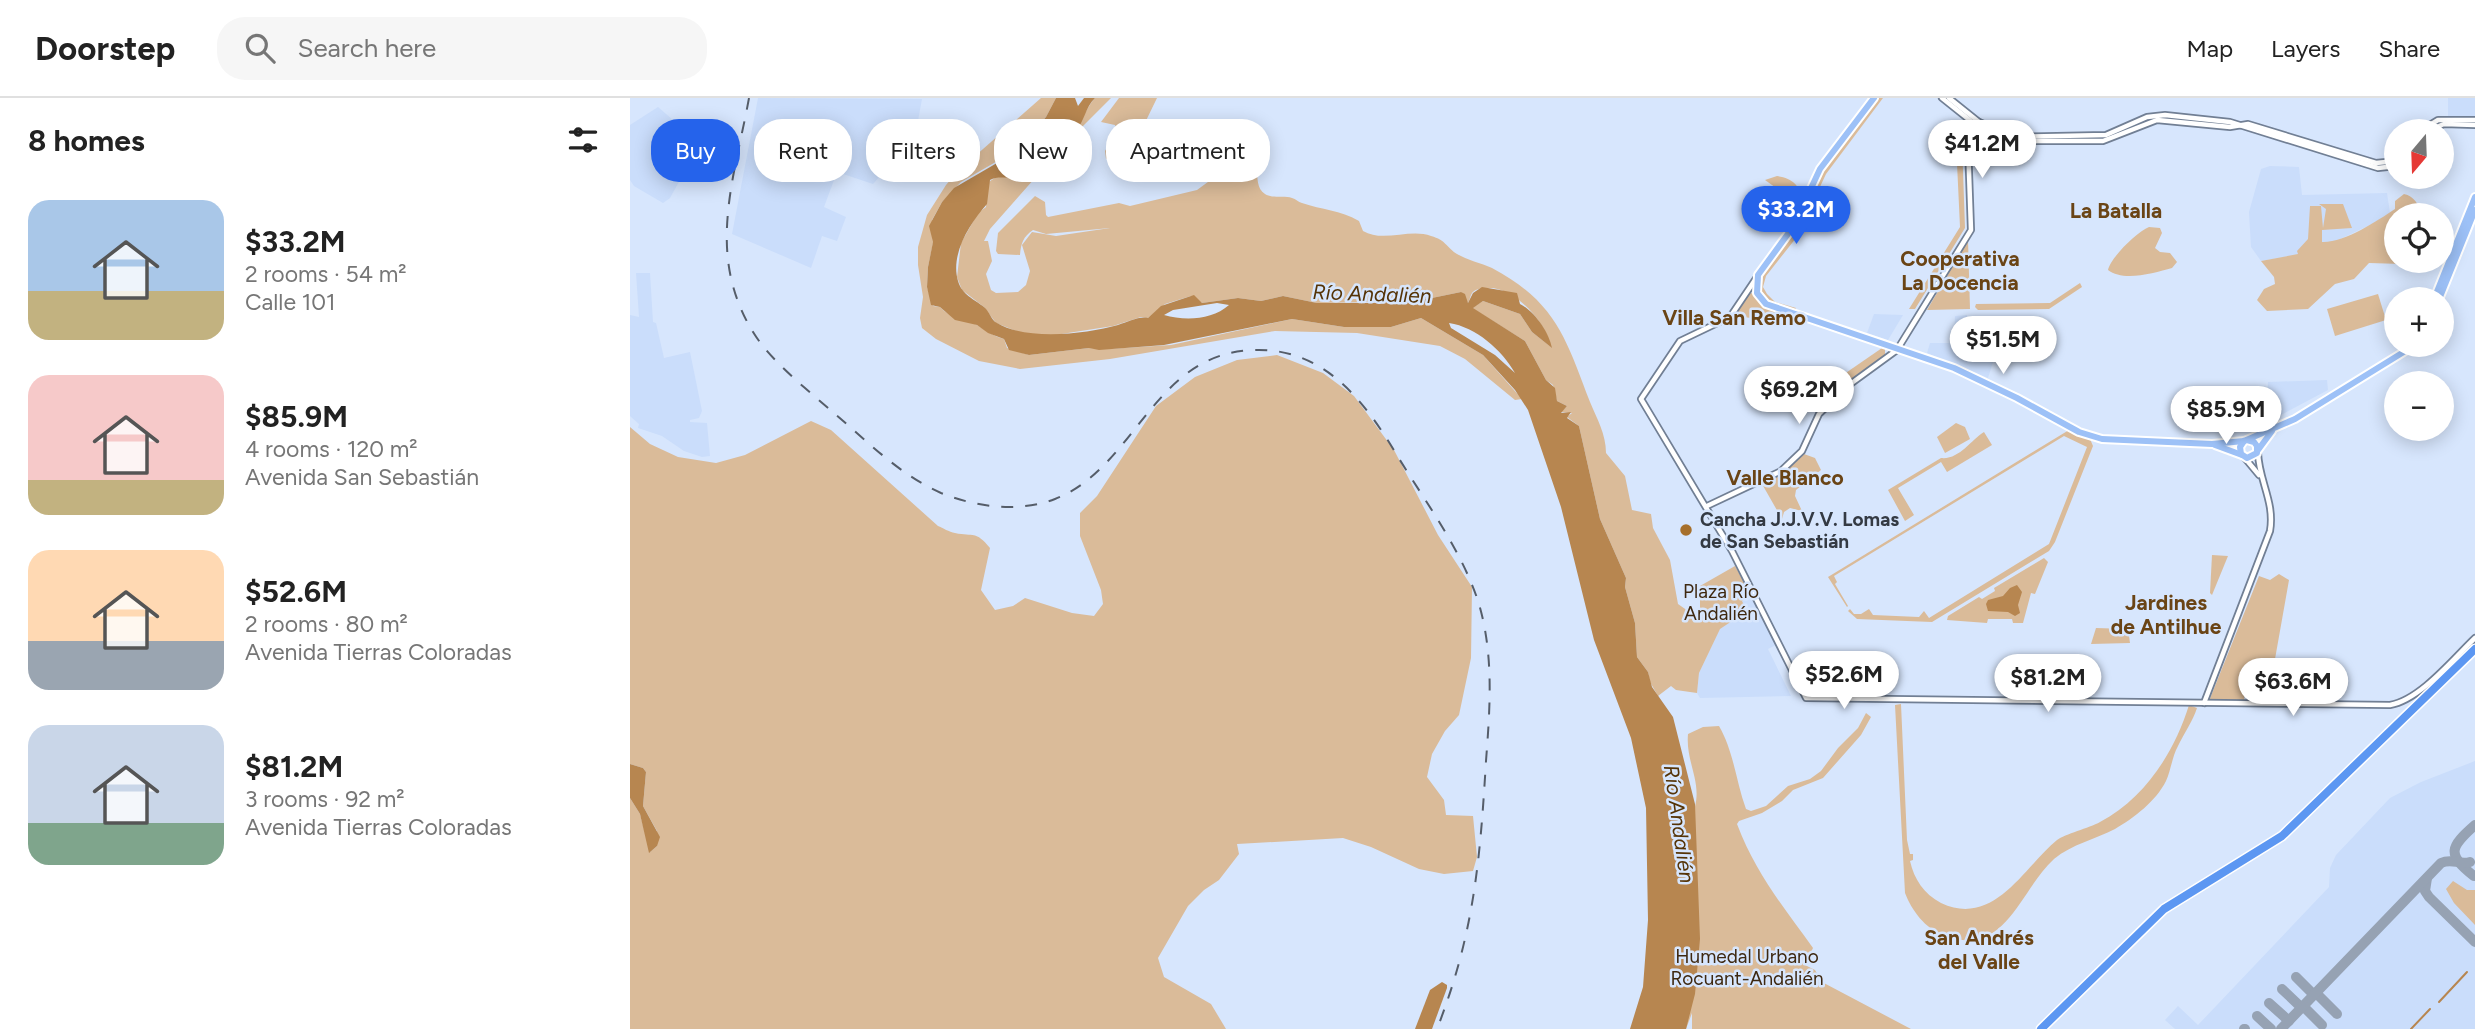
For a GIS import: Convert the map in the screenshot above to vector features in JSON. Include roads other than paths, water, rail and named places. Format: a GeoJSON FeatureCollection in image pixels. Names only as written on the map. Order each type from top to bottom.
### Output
{"type":"FeatureCollection","features":[{"type":"Feature","properties":{"kind":"highway"},"geometry":{"type":"LineString","coordinates":[[2041,1029],[2164,909],[2282,836],[2472,653]]}},
{"type":"Feature","properties":{"kind":"main road"},"geometry":{"type":"LineString","coordinates":[[1874,98],[1822,166],[1793,227],[1758,275],[1757,293],[1762,301],[1772,307],[1975,377],[2086,435],[2102,439],[2212,444],[2245,441],[2274,430],[2395,357]]}},
{"type":"Feature","properties":{"kind":"main road"},"geometry":{"type":"LineString","coordinates":[[2439,287],[2475,197]]}},
{"type":"Feature","properties":{"kind":"main road"},"geometry":{"type":"LineString","coordinates":[[2440,287],[2475,210]]}},
{"type":"Feature","properties":{"kind":"main road"},"geometry":{"type":"LineString","coordinates":[[1747,291],[1757,293]]}},
{"type":"Feature","properties":{"kind":"main road"},"geometry":{"type":"LineString","coordinates":[[2377,368],[2392,357]]}},
{"type":"Feature","properties":{"kind":"main road"},"geometry":{"type":"LineString","coordinates":[[2212,444],[2251,458],[2274,430]]}},
{"type":"Feature","properties":{"kind":"main road"},"geometry":{"type":"LineString","coordinates":[[2245,441],[2255,443],[2258,451]]}},
{"type":"Feature","properties":{"kind":"main road"},"geometry":{"type":"LineString","coordinates":[[2243,456],[2240,447],[2245,441]]}},
{"type":"Feature","properties":{"kind":"street"},"geometry":{"type":"LineString","coordinates":[[1942,98],[1978,124],[2013,141],[2115,138],[2141,124],[2157,120],[2264,127],[2376,163],[2384,163]]}},
{"type":"Feature","properties":{"kind":"street"},"geometry":{"type":"LineString","coordinates":[[1949,98],[1978,124]]}},
{"type":"Feature","properties":{"kind":"street"},"geometry":{"type":"LineString","coordinates":[[2454,120],[2475,122]]}},
{"type":"Feature","properties":{"kind":"street"},"geometry":{"type":"LineString","coordinates":[[1707,506],[1781,471],[1802,451],[1819,414],[1849,385],[1897,350],[1971,230],[1968,144],[1978,124]]}},
{"type":"Feature","properties":{"kind":"street"},"geometry":{"type":"LineString","coordinates":[[1758,275],[1728,319],[1680,341],[1641,399],[1707,506],[1799,679],[1806,698],[2394,705],[2416,693],[2475,638]]}},
{"type":"Feature","properties":{"kind":"street"},"geometry":{"type":"LineString","coordinates":[[2204,703],[2270,531],[2271,505],[2258,462],[2258,451]]}},
{"type":"Feature","properties":{"kind":"street"},"geometry":{"type":"LineString","coordinates":[[2243,456],[2262,478]]}},
{"type":"Feature","properties":{"kind":"street"},"geometry":{"type":"LineString","coordinates":[[2254,469],[2258,462]]}},
{"type":"Feature","properties":{"kind":"water"},"geometry":{"type":"Polygon","coordinates":[[[1056,98],[1075,98],[1078,106],[1084,98],[1095,98],[1083,119],[1044,119],[1056,98]]]}},
{"type":"Feature","properties":{"kind":"water","name":"Río Andalién"},"geometry":{"type":"Polygon","coordinates":[[[994,165],[994,179],[990,180],[987,204],[963,239],[956,271],[962,290],[984,307],[995,322],[1010,329],[1040,334],[1090,331],[1148,318],[1161,306],[1194,295],[1202,303],[1238,298],[1261,301],[1283,296],[1317,303],[1372,303],[1427,299],[1461,292],[1465,294],[1468,303],[1473,293],[1482,287],[1517,293],[1520,304],[1540,323],[1548,335],[1552,348],[1532,332],[1520,314],[1483,301],[1473,308],[1525,341],[1546,380],[1555,388],[1557,401],[1567,406],[1561,413],[1571,412],[1567,418],[1579,426],[1600,519],[1626,578],[1625,587],[1635,623],[1637,657],[1648,672],[1652,687],[1673,717],[1695,804],[1700,939],[1695,994],[1686,1029],[1630,1029],[1643,987],[1648,920],[1646,808],[1631,738],[1594,640],[1561,507],[1528,410],[1515,390],[1483,355],[1421,318],[1391,327],[1344,327],[1292,319],[1164,345],[1099,350],[1089,348],[1029,355],[1009,350],[1004,339],[977,325],[955,320],[940,307],[931,305],[927,287],[933,242],[929,226],[942,202],[954,188],[964,182],[980,182],[980,173],[994,165]],[[1217,303],[1173,310],[1164,315],[1198,318],[1215,314],[1229,305],[1217,303]],[[1449,323],[1451,328],[1495,355],[1515,373],[1503,356],[1487,341],[1459,325],[1449,323]]]}},
{"type":"Feature","properties":{"kind":"water"},"geometry":{"type":"Polygon","coordinates":[[[2017,585],[2022,592],[2018,605],[2020,613],[2015,616],[2008,612],[1988,611],[1988,600],[2003,596],[2017,585]]]}},
{"type":"Feature","properties":{"kind":"water"},"geometry":{"type":"Polygon","coordinates":[[[630,764],[643,768],[646,772],[643,806],[660,837],[657,846],[649,853],[640,814],[630,798],[630,764]]]}},
{"type":"Feature","properties":{"kind":"water"},"geometry":{"type":"Polygon","coordinates":[[[1442,982],[1447,988],[1432,1029],[1415,1029],[1430,990],[1442,982]]]}},
{"type":"Feature","properties":{"kind":"waterway"},"geometry":{"type":"LineString","coordinates":[[2439,1002],[2467,972]]}},
{"type":"Feature","properties":{"kind":"waterway"},"geometry":{"type":"LineString","coordinates":[[2411,1029],[2430,1009]]}},
{"type":"Feature","properties":{"kind":"railway"},"geometry":{"type":"LineString","coordinates":[[749,98],[730,192],[727,239],[728,263],[741,310],[770,355],[885,457],[926,486],[954,498],[983,505],[1026,506],[1055,499],[1083,483],[1107,462],[1169,390],[1192,370],[1220,356],[1255,350],[1279,352],[1321,367],[1355,396],[1369,413],[1430,507],[1463,564],[1479,604],[1487,643],[1489,721],[1478,865],[1467,929],[1437,1029]]}},
{"type":"Feature","properties":{"kind":"place","name":"Cancha J.J.V.V. Lomas de San Sebastián"},"geometry":{"type":"Point","coordinates":[1686,530]}},
{"type":"Feature","properties":{"kind":"district","name":"La Batalla"},"geometry":{"type":"Point","coordinates":[2116,211]}},
{"type":"Feature","properties":{"kind":"district","name":"Cooperativa La Docencia"},"geometry":{"type":"Point","coordinates":[1960,271]}},
{"type":"Feature","properties":{"kind":"district","name":"Villa San Remo"},"geometry":{"type":"Point","coordinates":[1734,318]}},
{"type":"Feature","properties":{"kind":"district","name":"Valle Blanco"},"geometry":{"type":"Point","coordinates":[1785,478]}},
{"type":"Feature","properties":{"kind":"district","name":"Jardines de Antilhue"},"geometry":{"type":"Point","coordinates":[2166,615]}},
{"type":"Feature","properties":{"kind":"district","name":"San Andrés del Valle"},"geometry":{"type":"Point","coordinates":[1979,950]}},
{"type":"Feature","properties":{"kind":"park label","name":"Plaza Río Andalién"},"geometry":{"type":"Point","coordinates":[1721,602]}},
{"type":"Feature","properties":{"kind":"park label","name":"Humedal Urbano Rocuant-Andalién"},"geometry":{"type":"Point","coordinates":[1747,967]}}]}
